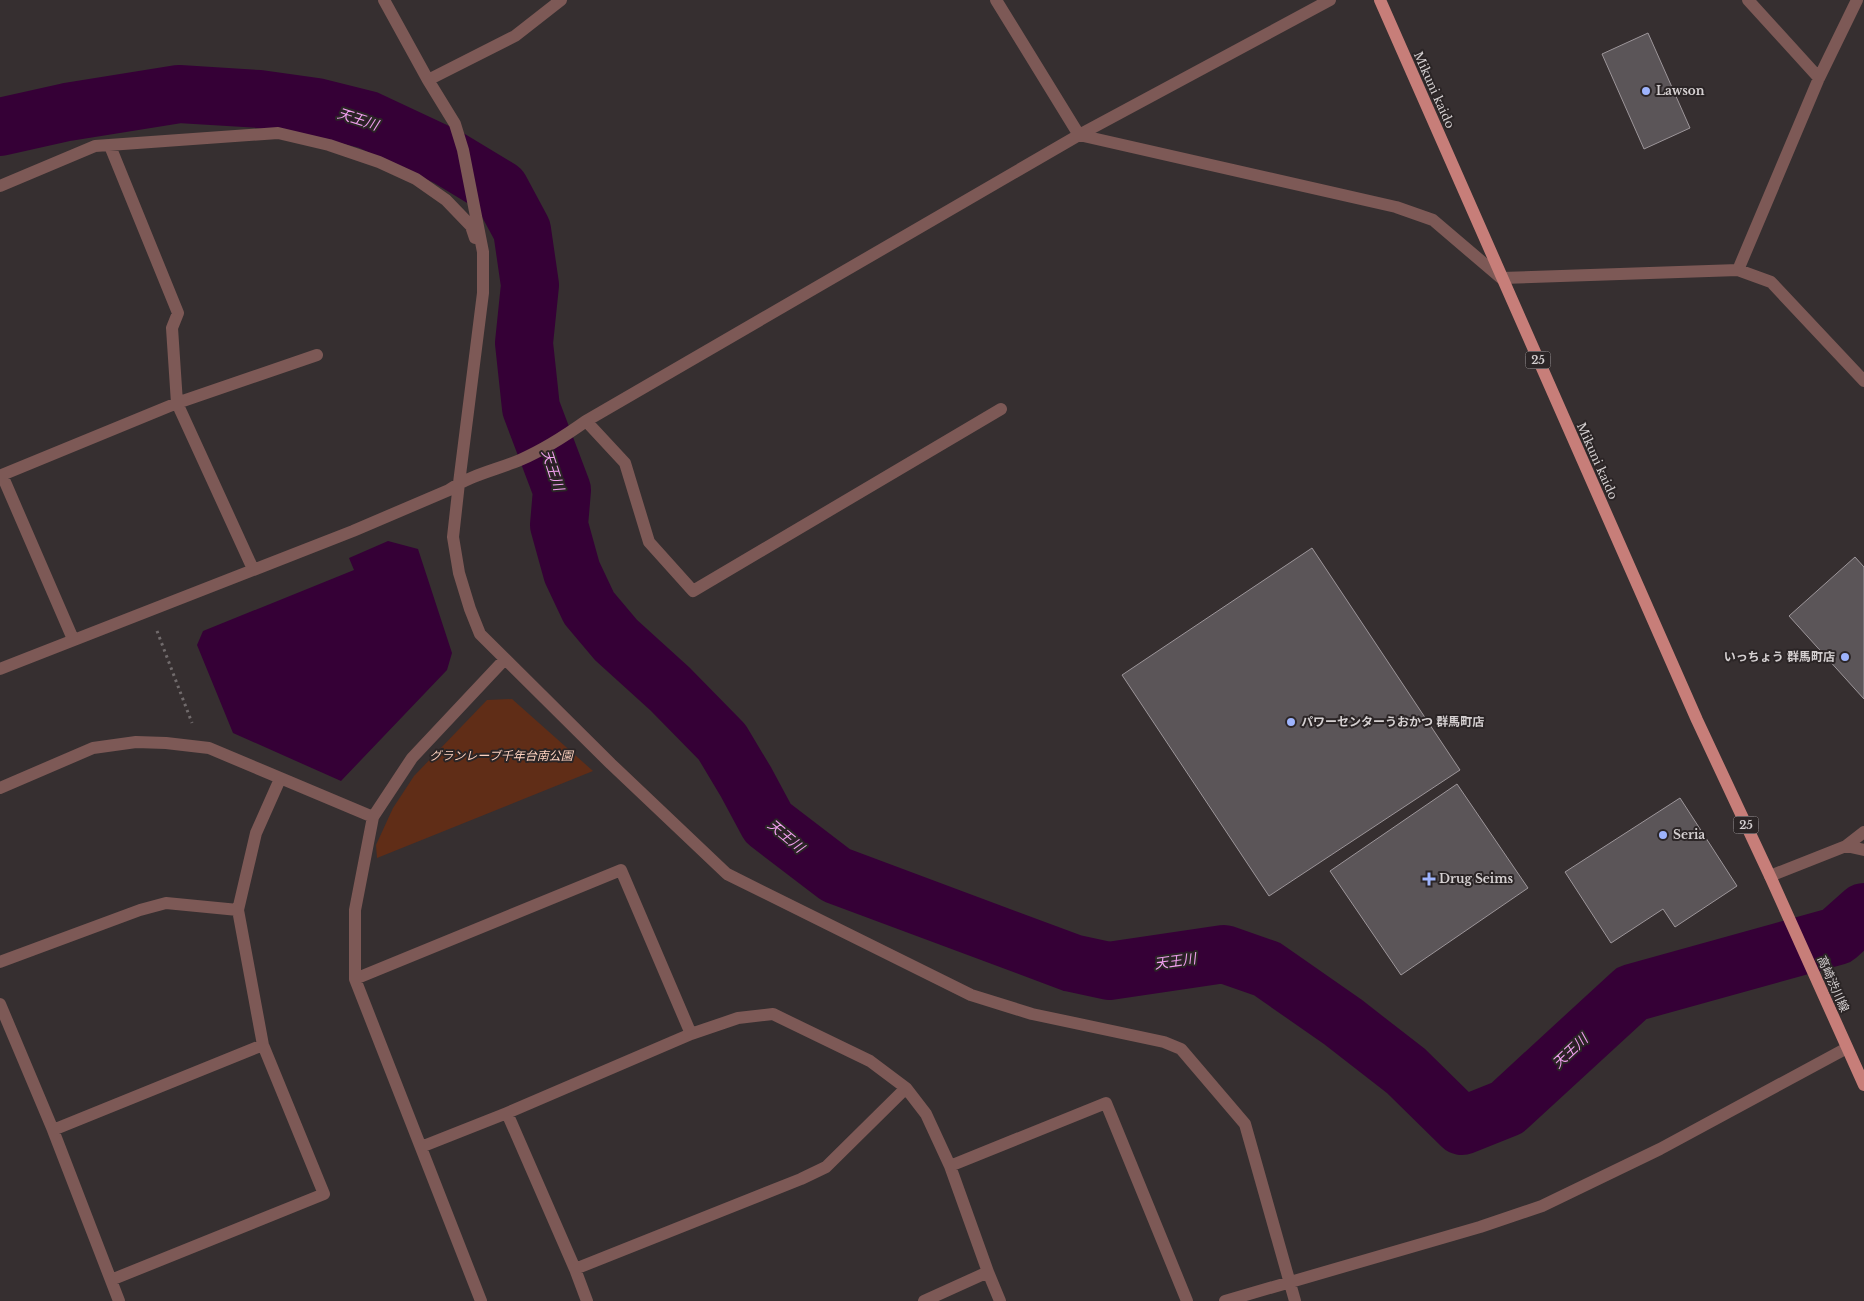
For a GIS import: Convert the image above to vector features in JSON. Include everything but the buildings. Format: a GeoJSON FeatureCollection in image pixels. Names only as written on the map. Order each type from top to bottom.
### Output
{"type":"FeatureCollection","features":[{"type":"Feature","properties":{"kind":"main road","name":"Mikuni kaido"},"geometry":{"type":"LineString","coordinates":[[1380,0],[1697,720],[1794,931]]}},
{"type":"Feature","properties":{"kind":"main road","name":"高崎渋川線"},"geometry":{"type":"LineString","coordinates":[[1794,931],[1847,1048]]}},
{"type":"Feature","properties":{"kind":"main road","name":"25"},"geometry":{"type":"LineString","coordinates":[[1847,1048],[1864,1085]]}},
{"type":"Feature","properties":{"kind":"street"},"geometry":{"type":"LineString","coordinates":[[384,0],[428,80],[455,124],[463,150],[483,252],[483,293],[454,537],[459,573],[480,634],[727,874],[971,995],[1032,1014],[1164,1042],[1181,1049],[1245,1124],[1295,1301]]}},
{"type":"Feature","properties":{"kind":"street"},"geometry":{"type":"LineString","coordinates":[[428,80],[515,36],[560,0]]}},
{"type":"Feature","properties":{"kind":"street"},"geometry":{"type":"LineString","coordinates":[[996,0],[1079,134],[1396,207],[1432,220],[1501,278],[1738,270],[1771,282],[1864,381]]}},
{"type":"Feature","properties":{"kind":"street"},"geometry":{"type":"LineString","coordinates":[[0,669],[353,531],[448,490],[459,483],[521,459],[565,436],[586,421],[1079,134],[1330,0]]}},
{"type":"Feature","properties":{"kind":"street"},"geometry":{"type":"LineString","coordinates":[[1748,0],[1819,78]]}},
{"type":"Feature","properties":{"kind":"street"},"geometry":{"type":"LineString","coordinates":[[1738,270],[1819,78],[1858,0],[1864,5]]}},
{"type":"Feature","properties":{"kind":"street"},"geometry":{"type":"LineString","coordinates":[[0,186],[95,146],[278,133],[329,145],[379,162],[416,179],[446,200],[470,226],[483,261]]}},
{"type":"Feature","properties":{"kind":"street"},"geometry":{"type":"LineString","coordinates":[[110,146],[178,312],[172,328],[177,403],[253,569]]}},
{"type":"Feature","properties":{"kind":"street"},"geometry":{"type":"LineString","coordinates":[[73,639],[2,474],[177,403],[317,355]]}},
{"type":"Feature","properties":{"kind":"street"},"geometry":{"type":"LineString","coordinates":[[586,421],[626,463],[649,542],[693,591],[1001,409]]}},
{"type":"Feature","properties":{"kind":"street"},"geometry":{"type":"LineString","coordinates":[[481,1301],[356,979],[355,910],[373,817],[412,758],[505,660]]}},
{"type":"Feature","properties":{"kind":"street"},"geometry":{"type":"LineString","coordinates":[[0,788],[93,748],[136,742],[202,747],[209,748],[373,817]]}},
{"type":"Feature","properties":{"kind":"street"},"geometry":{"type":"LineString","coordinates":[[112,1280],[324,1194],[263,1045],[238,910],[256,833],[280,779]]}},
{"type":"Feature","properties":{"kind":"street"},"geometry":{"type":"LineString","coordinates":[[1770,876],[1846,846],[1864,832]]}},
{"type":"Feature","properties":{"kind":"street"},"geometry":{"type":"LineString","coordinates":[[1846,846],[1864,850]]}},
{"type":"Feature","properties":{"kind":"street"},"geometry":{"type":"LineString","coordinates":[[356,979],[621,870],[691,1034]]}},
{"type":"Feature","properties":{"kind":"street"},"geometry":{"type":"LineString","coordinates":[[0,962],[166,902],[238,910]]}},
{"type":"Feature","properties":{"kind":"street"},"geometry":{"type":"LineString","coordinates":[[0,1004],[53,1130],[119,1301]]}},
{"type":"Feature","properties":{"kind":"street"},"geometry":{"type":"LineString","coordinates":[[421,1147],[507,1113],[691,1034],[738,1018],[773,1014],[870,1061],[906,1088],[926,1114],[950,1166],[1000,1301]]}},
{"type":"Feature","properties":{"kind":"street"},"geometry":{"type":"LineString","coordinates":[[53,1130],[263,1045]]}},
{"type":"Feature","properties":{"kind":"street"},"geometry":{"type":"LineString","coordinates":[[1225,1301],[1480,1227],[1542,1206],[1660,1149],[1847,1048]]}},
{"type":"Feature","properties":{"kind":"street"},"geometry":{"type":"LineString","coordinates":[[575,1269],[801,1179],[826,1167],[906,1088]]}},
{"type":"Feature","properties":{"kind":"street"},"geometry":{"type":"LineString","coordinates":[[950,1166],[1106,1103],[1187,1301]]}},
{"type":"Feature","properties":{"kind":"street"},"geometry":{"type":"LineString","coordinates":[[507,1113],[587,1301]]}},
{"type":"Feature","properties":{"kind":"street"},"geometry":{"type":"LineString","coordinates":[[924,1301],[988,1272]]}},
{"type":"Feature","properties":{"kind":"path"},"geometry":{"type":"LineString","coordinates":[[149,610],[202,747]]}},
{"type":"Feature","properties":{"kind":"green space","name":"グランレーブ千年台南公園"},"geometry":{"type":"Polygon","coordinates":[[[512,699],[593,771],[377,858],[376,845],[393,808],[414,776],[487,700],[512,699]]]}},
{"type":"Feature","properties":{"kind":"shaded area"},"geometry":{"type":"Polygon","coordinates":[[[388,541],[418,549],[452,653],[447,670],[341,781],[233,733],[197,645],[203,631],[354,570],[349,558],[388,541]]]}},
{"type":"Feature","properties":{"kind":"waterway","name":"天王川"},"geometry":{"type":"LineString","coordinates":[[0,127],[67,112],[179,94],[259,99],[316,107],[368,120],[447,157],[500,189],[522,230],[530,285],[524,343],[531,408],[562,490],[559,525],[572,572],[589,608],[616,640],[670,689],[722,742],[768,823],[836,875],[1072,963],[1109,971],[1224,954],[1267,969],[1343,1022],[1406,1071],[1462,1126],[1507,1108],[1632,993],[1837,936],[1864,912]]}},
{"type":"Feature","properties":{"kind":"place","name":"Lawson"},"geometry":{"type":"Point","coordinates":[1646,91]}},
{"type":"Feature","properties":{"kind":"place","name":"いっちょう 群馬町店"},"geometry":{"type":"Point","coordinates":[1845,657]}},
{"type":"Feature","properties":{"kind":"place","name":"パワーセンターうおかつ 群馬町店"},"geometry":{"type":"Point","coordinates":[1291,722]}},
{"type":"Feature","properties":{"kind":"place","name":"Seria"},"geometry":{"type":"Point","coordinates":[1663,835]}},
{"type":"Feature","properties":{"kind":"place","name":"Drug Seims"},"geometry":{"type":"Point","coordinates":[1429,879]}}]}
